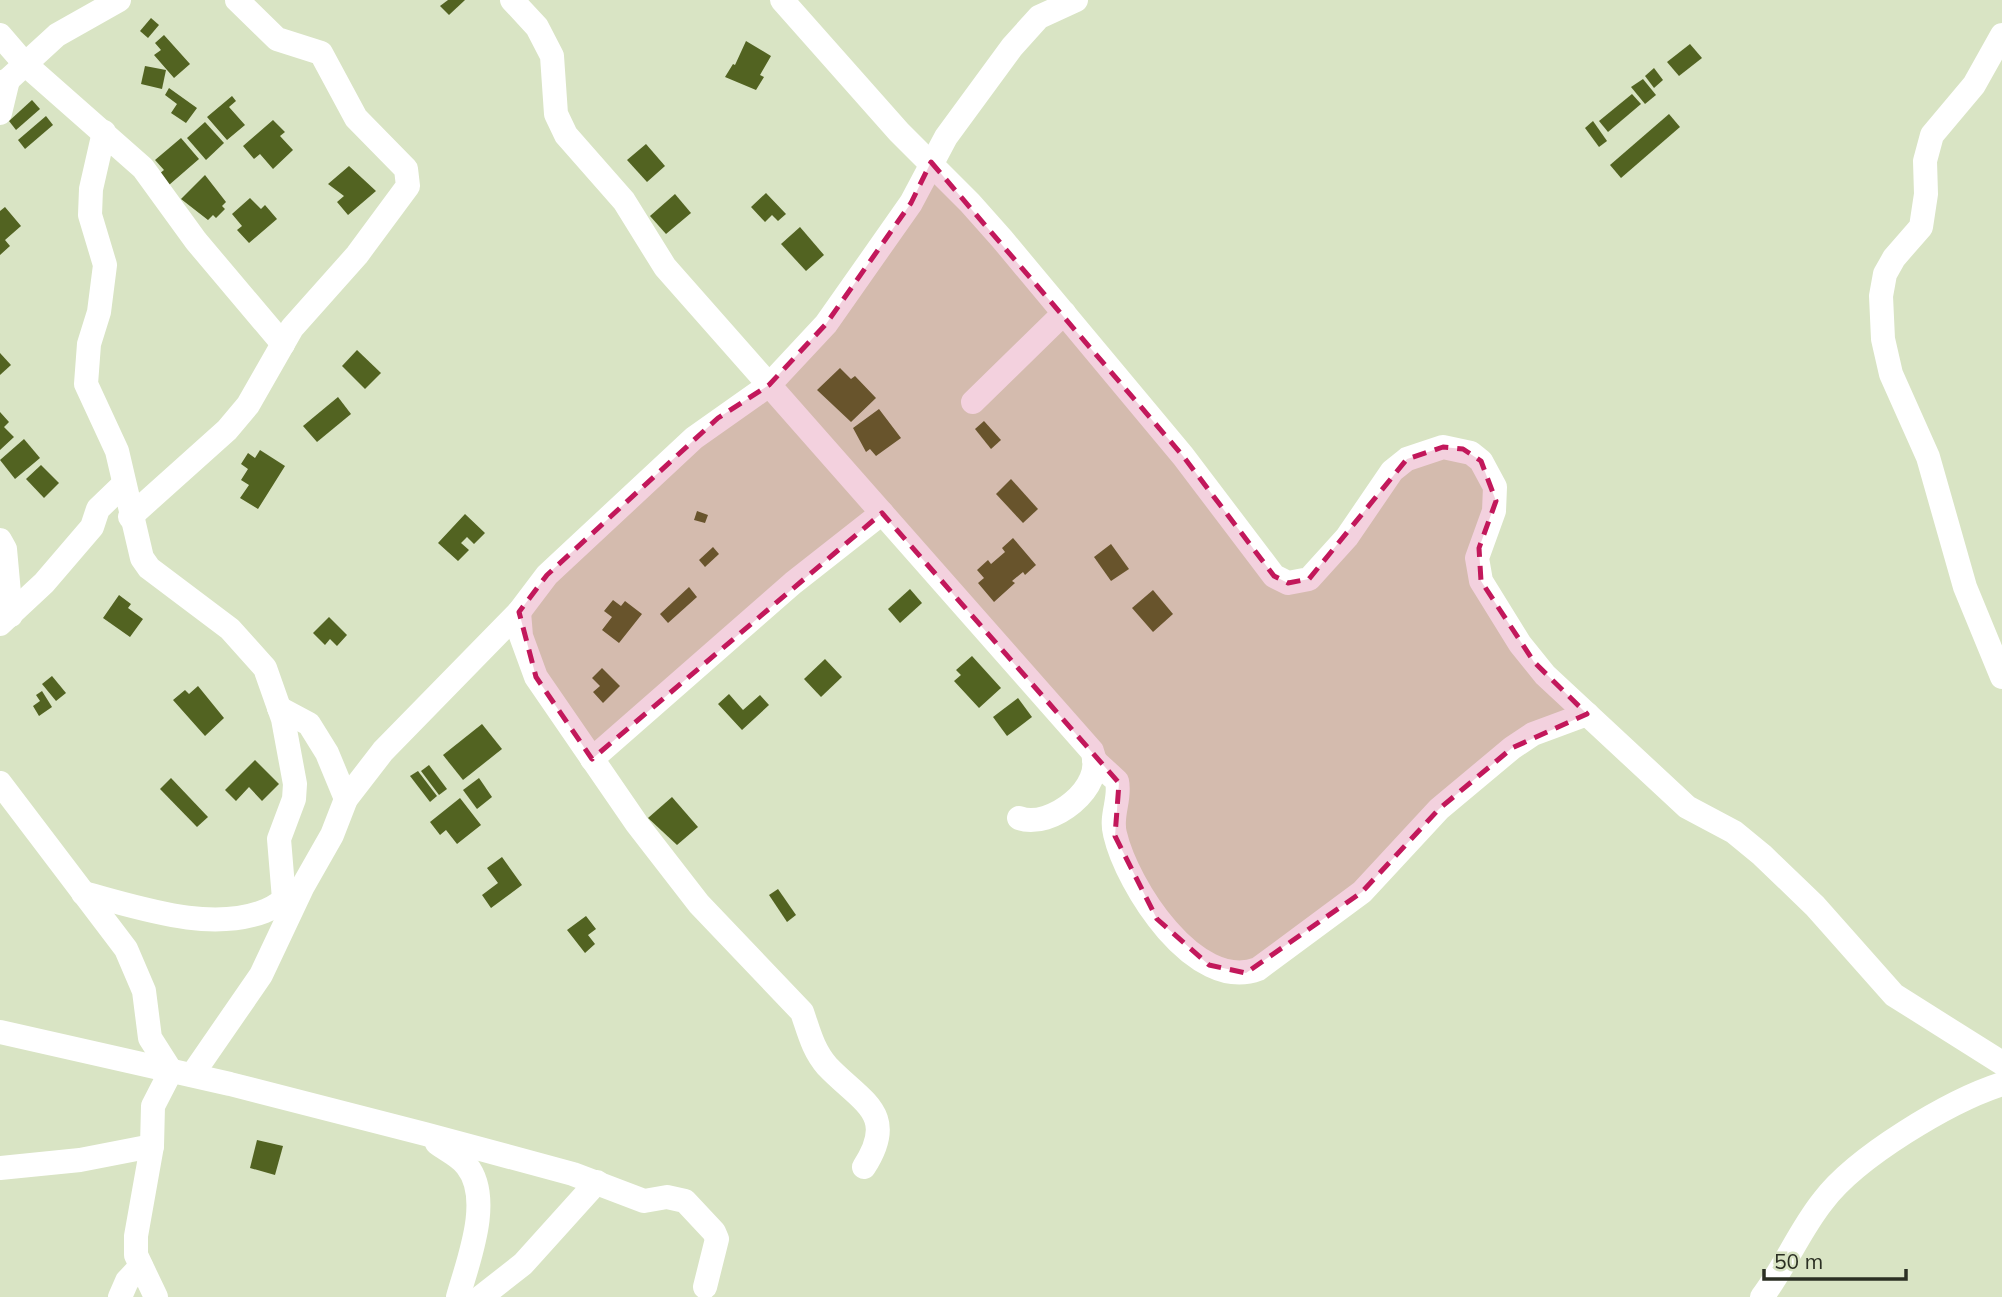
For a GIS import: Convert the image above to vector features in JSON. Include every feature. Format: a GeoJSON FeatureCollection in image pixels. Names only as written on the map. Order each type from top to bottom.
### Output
{"type":"FeatureCollection","features":[{"type":"Feature","properties":{"kind":"street"},"geometry":{"type":"LineString","coordinates":[[11,76],[57,35],[118,0]]}},
{"type":"Feature","properties":{"kind":"street"},"geometry":{"type":"LineString","coordinates":[[96,520],[114,517],[131,519],[227,430],[248,405],[283,344],[403,195],[409,178],[406,169],[356,118],[321,53],[277,39],[237,0]]}},
{"type":"Feature","properties":{"kind":"street"},"geometry":{"type":"LineString","coordinates":[[512,0],[537,27],[552,56],[556,114],[566,135],[624,201],[665,267],[1087,743],[1094,760],[1117,781],[1113,811],[1115,836],[1128,868],[1157,919],[1209,965],[1222,971],[1247,973],[1267,963],[1362,891],[1439,809],[1511,748],[1532,734],[1587,714]]}},
{"type":"Feature","properties":{"kind":"street"},"geometry":{"type":"LineString","coordinates":[[782,0],[899,132],[971,203],[1183,456],[1274,576],[1287,583],[1309,579],[1359,522],[1392,471],[1407,458],[1443,447],[1471,453],[1481,461],[1495,487],[1494,511],[1477,558],[1481,581],[1534,662],[1687,807],[1728,828],[1762,855],[1815,906],[1894,995],[2002,1063]]}},
{"type":"Feature","properties":{"kind":"street"},"geometry":{"type":"LineString","coordinates":[[156,1297],[136,1255],[136,1236],[152,1146],[153,1106],[261,975],[293,893],[332,835],[346,799],[383,751],[519,612],[547,575],[694,438],[769,385],[826,324],[911,203],[931,162],[1021,36],[1044,14],[1076,0]]}},
{"type":"Feature","properties":{"kind":"street"},"geometry":{"type":"LineString","coordinates":[[0,35],[11,76],[0,113]]}},
{"type":"Feature","properties":{"kind":"street"},"geometry":{"type":"LineString","coordinates":[[2002,35],[1974,85],[1932,135],[1925,162],[1926,194],[1921,227],[1894,258],[1885,274],[1881,296],[1883,339],[1891,374],[1928,457],[1965,587],[2002,677]]}},
{"type":"Feature","properties":{"kind":"street"},"geometry":{"type":"LineString","coordinates":[[11,76],[104,132],[143,168],[196,241],[283,344]]}},
{"type":"Feature","properties":{"kind":"street"},"geometry":{"type":"LineString","coordinates":[[104,132],[91,189],[90,215],[105,265],[99,312],[89,344],[86,384],[109,428],[142,558],[239,639],[265,668],[292,757],[295,783],[293,799],[279,839],[293,893]]}},
{"type":"Feature","properties":{"kind":"street"},"geometry":{"type":"LineString","coordinates":[[973,402],[1064,313]]}},
{"type":"Feature","properties":{"kind":"street"},"geometry":{"type":"LineString","coordinates":[[6,620],[44,583],[96,520],[98,509],[124,484]]}},
{"type":"Feature","properties":{"kind":"street"},"geometry":{"type":"LineString","coordinates":[[592,759],[793,583],[882,513]]}},
{"type":"Feature","properties":{"kind":"street"},"geometry":{"type":"LineString","coordinates":[[0,540],[5,549],[6,620]]}},
{"type":"Feature","properties":{"kind":"street"},"geometry":{"type":"LineString","coordinates":[[519,612],[521,636],[536,677],[637,824],[699,904],[802,1012],[811,1043],[827,1065],[876,1114],[880,1134],[864,1167]]}},
{"type":"Feature","properties":{"kind":"street"},"geometry":{"type":"LineString","coordinates":[[279,708],[309,724],[327,753],[346,799]]}},
{"type":"Feature","properties":{"kind":"street"},"geometry":{"type":"LineString","coordinates":[[1018,818],[1029,822],[1041,821],[1074,800],[1091,779],[1094,760]]}},
{"type":"Feature","properties":{"kind":"street"},"geometry":{"type":"LineString","coordinates":[[0,783],[126,949],[144,991],[150,1038],[181,1073]]}},
{"type":"Feature","properties":{"kind":"street"},"geometry":{"type":"LineString","coordinates":[[83,893],[151,912],[196,919],[258,914],[293,893]]}},
{"type":"Feature","properties":{"kind":"street"},"geometry":{"type":"LineString","coordinates":[[0,1032],[181,1073],[425,1134],[597,1182],[644,1201],[674,1198],[685,1201],[714,1231],[717,1239],[705,1287]]}},
{"type":"Feature","properties":{"kind":"street"},"geometry":{"type":"LineString","coordinates":[[1762,1297],[1824,1199],[1846,1177],[1921,1123],[2002,1084]]}},
{"type":"Feature","properties":{"kind":"street"},"geometry":{"type":"LineString","coordinates":[[425,1134],[466,1163],[478,1192],[477,1218],[458,1297]]}},
{"type":"Feature","properties":{"kind":"street"},"geometry":{"type":"LineString","coordinates":[[0,1168],[80,1160],[152,1146]]}},
{"type":"Feature","properties":{"kind":"street"},"geometry":{"type":"LineString","coordinates":[[481,1297],[523,1264],[597,1182]]}},
{"type":"Feature","properties":{"kind":"street"},"geometry":{"type":"LineString","coordinates":[[120,1297],[127,1280],[141,1266]]}},
{"type":"Feature","properties":{"kind":"highlighted area"},"geometry":{"type":"Polygon","coordinates":[[[931,162],[1183,456],[1274,576],[1288,583],[1309,579],[1407,459],[1443,447],[1463,449],[1481,461],[1496,501],[1479,548],[1481,581],[1534,662],[1587,714],[1512,748],[1439,809],[1362,892],[1246,973],[1209,965],[1157,919],[1115,836],[1119,783],[882,513],[592,759],[536,677],[519,612],[547,575],[718,418],[769,385],[826,324],[911,203],[931,162]]]}},
{"type":"Feature","properties":{"kind":"building"},"geometry":{"type":"Polygon","coordinates":[[[448,0],[465,0],[449,15],[440,6],[448,0]]]}},
{"type":"Feature","properties":{"kind":"building"},"geometry":{"type":"Polygon","coordinates":[[[151,18],[159,25],[148,38],[140,31],[151,18]]]}},
{"type":"Feature","properties":{"kind":"building"},"geometry":{"type":"Polygon","coordinates":[[[164,35],[190,64],[174,78],[154,55],[161,50],[155,43],[164,35]]]}},
{"type":"Feature","properties":{"kind":"building"},"geometry":{"type":"Polygon","coordinates":[[[746,41],[771,56],[760,75],[764,77],[756,90],[725,77],[733,64],[735,65],[746,41]]]}},
{"type":"Feature","properties":{"kind":"building"},"geometry":{"type":"Polygon","coordinates":[[[1690,44],[1702,58],[1679,76],[1667,62],[1690,44]]]}},
{"type":"Feature","properties":{"kind":"building"},"geometry":{"type":"Polygon","coordinates":[[[145,66],[166,70],[162,89],[141,84],[145,66]]]}},
{"type":"Feature","properties":{"kind":"building"},"geometry":{"type":"Polygon","coordinates":[[[1654,68],[1663,80],[1654,88],[1645,76],[1654,68]]]}},
{"type":"Feature","properties":{"kind":"building"},"geometry":{"type":"Polygon","coordinates":[[[1643,79],[1656,95],[1645,104],[1631,87],[1643,79]]]}},
{"type":"Feature","properties":{"kind":"building"},"geometry":{"type":"Polygon","coordinates":[[[169,88],[197,108],[186,123],[171,113],[177,104],[165,95],[169,88]]]}},
{"type":"Feature","properties":{"kind":"building"},"geometry":{"type":"Polygon","coordinates":[[[1632,94],[1641,104],[1608,132],[1599,121],[1632,94]]]}},
{"type":"Feature","properties":{"kind":"building"},"geometry":{"type":"Polygon","coordinates":[[[232,96],[236,101],[229,107],[245,125],[227,140],[207,117],[232,96]]]}},
{"type":"Feature","properties":{"kind":"building"},"geometry":{"type":"Polygon","coordinates":[[[32,100],[40,109],[16,130],[9,121],[32,100]]]}},
{"type":"Feature","properties":{"kind":"building"},"geometry":{"type":"Polygon","coordinates":[[[1669,114],[1680,127],[1621,178],[1610,165],[1669,114]]]}},
{"type":"Feature","properties":{"kind":"building"},"geometry":{"type":"Polygon","coordinates":[[[46,116],[53,125],[25,149],[18,140],[46,116]]]}},
{"type":"Feature","properties":{"kind":"building"},"geometry":{"type":"Polygon","coordinates":[[[273,120],[285,132],[280,136],[293,150],[273,169],[260,154],[254,159],[243,146],[273,120]]]}},
{"type":"Feature","properties":{"kind":"building"},"geometry":{"type":"Polygon","coordinates":[[[1593,121],[1607,141],[1599,147],[1585,128],[1593,121]]]}},
{"type":"Feature","properties":{"kind":"building"},"geometry":{"type":"Polygon","coordinates":[[[205,122],[224,143],[206,160],[187,138],[205,122]]]}},
{"type":"Feature","properties":{"kind":"building"},"geometry":{"type":"Polygon","coordinates":[[[181,138],[199,159],[169,185],[159,174],[164,170],[155,160],[181,138]]]}},
{"type":"Feature","properties":{"kind":"building"},"geometry":{"type":"Polygon","coordinates":[[[646,144],[665,166],[647,182],[627,160],[646,144]]]}},
{"type":"Feature","properties":{"kind":"building"},"geometry":{"type":"Polygon","coordinates":[[[349,166],[376,191],[348,215],[337,202],[344,196],[328,184],[349,166]]]}},
{"type":"Feature","properties":{"kind":"building"},"geometry":{"type":"Polygon","coordinates":[[[205,175],[226,202],[222,206],[225,209],[216,218],[213,215],[208,220],[181,199],[205,175]]]}},
{"type":"Feature","properties":{"kind":"building"},"geometry":{"type":"Polygon","coordinates":[[[766,193],[786,214],[778,221],[772,215],[765,222],[751,207],[766,193]]]}},
{"type":"Feature","properties":{"kind":"building"},"geometry":{"type":"Polygon","coordinates":[[[675,194],[691,213],[666,234],[650,216],[675,194]]]}},
{"type":"Feature","properties":{"kind":"building"},"geometry":{"type":"Polygon","coordinates":[[[250,198],[261,209],[265,205],[277,219],[249,243],[237,230],[242,226],[232,214],[250,198]]]}},
{"type":"Feature","properties":{"kind":"building"},"geometry":{"type":"Polygon","coordinates":[[[5,207],[21,226],[5,240],[10,246],[0,255],[0,211],[5,207]]]}},
{"type":"Feature","properties":{"kind":"building"},"geometry":{"type":"Polygon","coordinates":[[[800,227],[824,255],[806,271],[781,244],[800,227]]]}},
{"type":"Feature","properties":{"kind":"building"},"geometry":{"type":"Polygon","coordinates":[[[357,350],[381,373],[365,389],[342,366],[357,350]]]}},
{"type":"Feature","properties":{"kind":"building"},"geometry":{"type":"Polygon","coordinates":[[[0,353],[11,365],[0,375],[0,353]]]}},
{"type":"Feature","properties":{"kind":"building"},"geometry":{"type":"Polygon","coordinates":[[[840,368],[851,379],[855,376],[876,398],[851,422],[817,390],[840,368]]]}},
{"type":"Feature","properties":{"kind":"building"},"geometry":{"type":"Polygon","coordinates":[[[338,397],[351,414],[317,442],[303,426],[338,397]]]}},
{"type":"Feature","properties":{"kind":"building"},"geometry":{"type":"Polygon","coordinates":[[[879,409],[901,438],[876,456],[870,449],[866,452],[853,428],[879,409]]]}},
{"type":"Feature","properties":{"kind":"building"},"geometry":{"type":"Polygon","coordinates":[[[0,412],[9,422],[4,427],[14,437],[0,450],[0,412]]]}},
{"type":"Feature","properties":{"kind":"building"},"geometry":{"type":"Polygon","coordinates":[[[984,421],[1001,440],[991,449],[975,429],[984,421]]]}},
{"type":"Feature","properties":{"kind":"building"},"geometry":{"type":"Polygon","coordinates":[[[24,439],[40,458],[15,479],[0,460],[24,439]]]}},
{"type":"Feature","properties":{"kind":"building"},"geometry":{"type":"Polygon","coordinates":[[[260,450],[285,466],[258,509],[240,498],[249,485],[241,480],[248,469],[241,464],[248,453],[255,458],[260,450]]]}},
{"type":"Feature","properties":{"kind":"building"},"geometry":{"type":"Polygon","coordinates":[[[41,465],[59,483],[44,498],[26,479],[41,465]]]}},
{"type":"Feature","properties":{"kind":"building"},"geometry":{"type":"Polygon","coordinates":[[[1011,479],[1038,509],[1023,523],[996,494],[1011,479]]]}},
{"type":"Feature","properties":{"kind":"building"},"geometry":{"type":"Polygon","coordinates":[[[697,511],[708,515],[705,523],[694,520],[697,511]]]}},
{"type":"Feature","properties":{"kind":"building"},"geometry":{"type":"Polygon","coordinates":[[[465,514],[485,533],[474,544],[467,537],[461,543],[469,550],[458,561],[438,543],[465,514]]]}},
{"type":"Feature","properties":{"kind":"building"},"geometry":{"type":"Polygon","coordinates":[[[1013,538],[1036,565],[1025,575],[1023,572],[1012,581],[1015,583],[994,602],[978,583],[984,578],[977,570],[988,560],[991,564],[1005,552],[1002,548],[1013,538]]]}},
{"type":"Feature","properties":{"kind":"building"},"geometry":{"type":"Polygon","coordinates":[[[1111,544],[1129,569],[1111,581],[1094,557],[1111,544]]]}},
{"type":"Feature","properties":{"kind":"building"},"geometry":{"type":"Polygon","coordinates":[[[713,547],[719,554],[705,567],[699,560],[713,547]]]}},
{"type":"Feature","properties":{"kind":"building"},"geometry":{"type":"Polygon","coordinates":[[[689,587],[697,597],[668,623],[660,614],[689,587]]]}},
{"type":"Feature","properties":{"kind":"building"},"geometry":{"type":"Polygon","coordinates":[[[910,589],[922,603],[900,623],[888,609],[910,589]]]}},
{"type":"Feature","properties":{"kind":"building"},"geometry":{"type":"Polygon","coordinates":[[[1153,590],[1173,614],[1153,632],[1132,608],[1153,590]]]}},
{"type":"Feature","properties":{"kind":"building"},"geometry":{"type":"Polygon","coordinates":[[[119,595],[131,604],[128,608],[143,619],[130,637],[103,618],[119,595]]]}},
{"type":"Feature","properties":{"kind":"building"},"geometry":{"type":"Polygon","coordinates":[[[613,600],[621,606],[625,601],[642,614],[619,643],[602,630],[612,617],[604,611],[613,600]]]}},
{"type":"Feature","properties":{"kind":"building"},"geometry":{"type":"Polygon","coordinates":[[[329,617],[347,635],[337,646],[330,639],[325,645],[313,633],[329,617]]]}},
{"type":"Feature","properties":{"kind":"building"},"geometry":{"type":"Polygon","coordinates":[[[972,656],[1001,688],[979,708],[954,681],[961,675],[956,670],[972,656]]]}},
{"type":"Feature","properties":{"kind":"building"},"geometry":{"type":"Polygon","coordinates":[[[825,659],[842,677],[821,697],[804,679],[825,659]]]}},
{"type":"Feature","properties":{"kind":"building"},"geometry":{"type":"Polygon","coordinates":[[[602,668],[620,686],[603,703],[593,692],[600,686],[592,678],[602,668]]]}},
{"type":"Feature","properties":{"kind":"building"},"geometry":{"type":"Polygon","coordinates":[[[52,676],[66,693],[56,701],[42,684],[52,676]]]}},
{"type":"Feature","properties":{"kind":"building"},"geometry":{"type":"Polygon","coordinates":[[[198,686],[224,718],[205,736],[173,700],[185,690],[189,694],[198,686]]]}},
{"type":"Feature","properties":{"kind":"building"},"geometry":{"type":"Polygon","coordinates":[[[42,691],[52,707],[39,716],[33,706],[40,701],[36,695],[42,691]]]}},
{"type":"Feature","properties":{"kind":"building"},"geometry":{"type":"Polygon","coordinates":[[[729,694],[743,710],[760,695],[769,705],[742,730],[718,704],[729,694]]]}},
{"type":"Feature","properties":{"kind":"building"},"geometry":{"type":"Polygon","coordinates":[[[1018,698],[1032,717],[1007,736],[993,717],[1018,698]]]}},
{"type":"Feature","properties":{"kind":"building"},"geometry":{"type":"Polygon","coordinates":[[[482,724],[502,749],[463,780],[443,755],[482,724]]]}},
{"type":"Feature","properties":{"kind":"building"},"geometry":{"type":"Polygon","coordinates":[[[255,760],[279,784],[262,801],[249,787],[236,801],[225,790],[255,760]]]}},
{"type":"Feature","properties":{"kind":"building"},"geometry":{"type":"Polygon","coordinates":[[[429,765],[447,789],[439,795],[421,771],[429,765]]]}},
{"type":"Feature","properties":{"kind":"building"},"geometry":{"type":"Polygon","coordinates":[[[418,771],[437,796],[430,802],[410,776],[418,771]]]}},
{"type":"Feature","properties":{"kind":"building"},"geometry":{"type":"Polygon","coordinates":[[[171,778],[208,817],[197,827],[160,789],[171,778]]]}},
{"type":"Feature","properties":{"kind":"building"},"geometry":{"type":"Polygon","coordinates":[[[479,778],[492,797],[477,809],[463,790],[479,778]]]}},
{"type":"Feature","properties":{"kind":"building"},"geometry":{"type":"Polygon","coordinates":[[[672,797],[698,827],[677,845],[648,818],[672,797]]]}},
{"type":"Feature","properties":{"kind":"building"},"geometry":{"type":"Polygon","coordinates":[[[460,798],[481,825],[457,844],[446,830],[440,835],[430,822],[460,798]]]}},
{"type":"Feature","properties":{"kind":"building"},"geometry":{"type":"Polygon","coordinates":[[[502,857],[522,885],[491,908],[482,895],[498,883],[487,868],[502,857]]]}},
{"type":"Feature","properties":{"kind":"building"},"geometry":{"type":"Polygon","coordinates":[[[778,889],[796,915],[787,922],[769,895],[778,889]]]}},
{"type":"Feature","properties":{"kind":"building"},"geometry":{"type":"Polygon","coordinates":[[[586,916],[596,929],[588,935],[595,944],[585,953],[567,930],[586,916]]]}},
{"type":"Feature","properties":{"kind":"building"},"geometry":{"type":"Polygon","coordinates":[[[257,1140],[283,1146],[275,1175],[250,1168],[257,1140]]]}}]}
